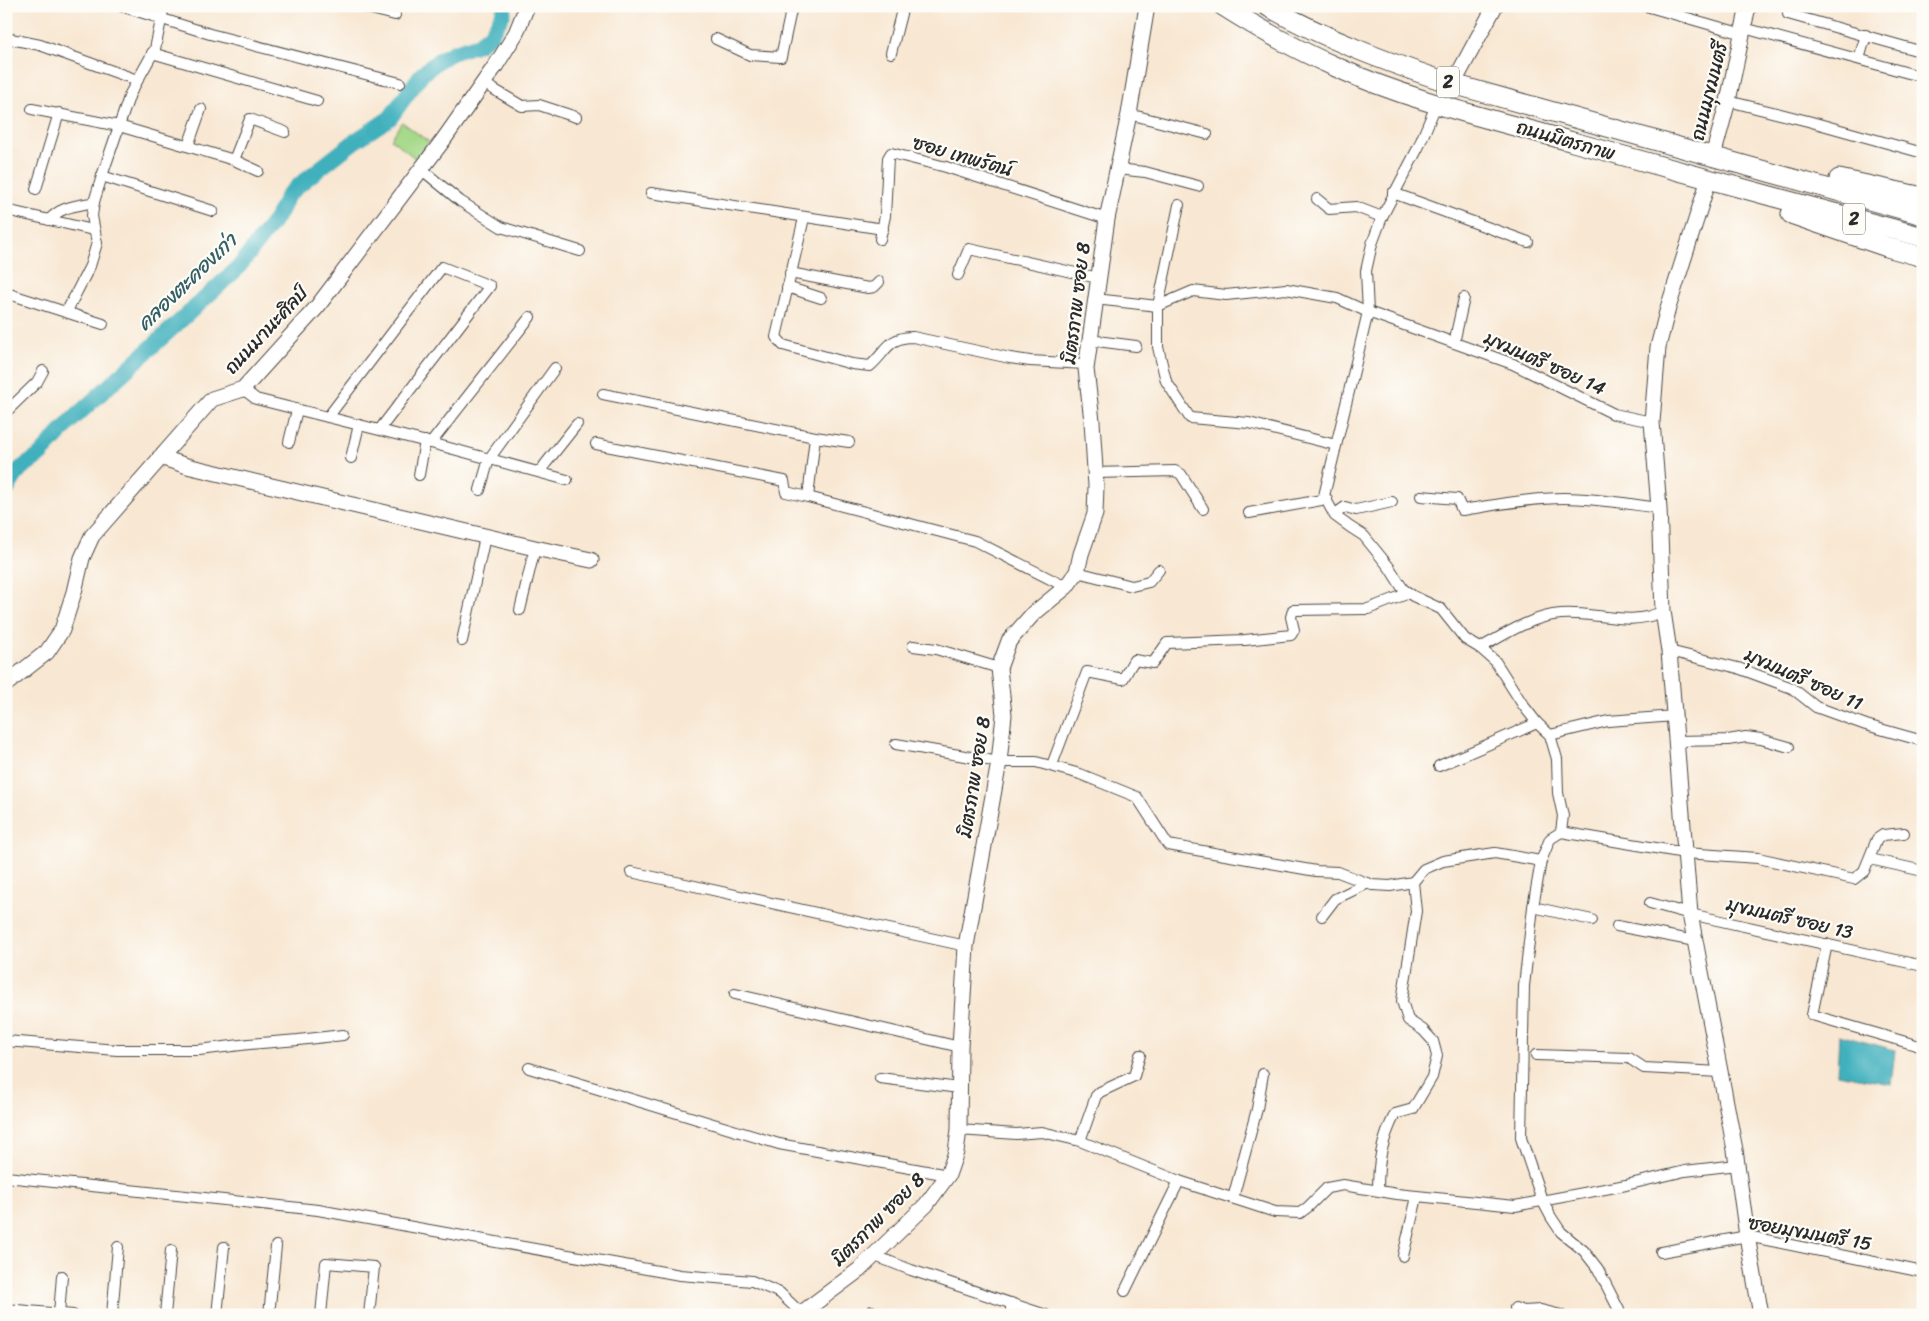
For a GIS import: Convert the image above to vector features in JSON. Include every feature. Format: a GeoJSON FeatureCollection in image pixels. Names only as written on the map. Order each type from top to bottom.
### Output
{"type":"FeatureCollection","features":[{"type":"Feature","properties":{"kind":"highway","name":"ถนนมิตรภาพ"},"geometry":{"type":"LineString","coordinates":[[1223,6],[1290,45],[1337,68],[1378,84],[1437,103],[1923,237]]}},
{"type":"Feature","properties":{"kind":"highway","name":"ถนนมิตรภาพ"},"geometry":{"type":"LineString","coordinates":[[1268,6],[1302,26],[1346,46],[1453,84],[1923,215]]}},
{"type":"Feature","properties":{"kind":"highway"},"geometry":{"type":"LineString","coordinates":[[1792,178],[1800,170],[1923,197]]}},
{"type":"Feature","properties":{"kind":"highway"},"geometry":{"type":"LineString","coordinates":[[1785,200],[1787,212],[1923,258]]}},
{"type":"Feature","properties":{"kind":"street"},"geometry":{"type":"LineString","coordinates":[[121,6],[210,34],[400,83]]}},
{"type":"Feature","properties":{"kind":"street"},"geometry":{"type":"LineString","coordinates":[[67,311],[90,266],[97,243],[93,230],[94,202],[130,94],[152,53],[164,6]]}},
{"type":"Feature","properties":{"kind":"street"},"geometry":{"type":"LineString","coordinates":[[359,6],[396,15]]}},
{"type":"Feature","properties":{"kind":"street","name":"ถนนมานะศิลป์"},"geometry":{"type":"LineString","coordinates":[[6,684],[47,652],[62,630],[82,558],[92,536],[212,399],[243,389],[317,307],[422,169],[483,83],[516,33],[527,6]]}},
{"type":"Feature","properties":{"kind":"street"},"geometry":{"type":"LineString","coordinates":[[716,39],[750,55],[781,57],[792,6]]}},
{"type":"Feature","properties":{"kind":"street"},"geometry":{"type":"LineString","coordinates":[[891,52],[903,6]]}},
{"type":"Feature","properties":{"kind":"street","name":"มิตรภาพ ซอย 8"},"geometry":{"type":"LineString","coordinates":[[801,1314],[859,1270],[926,1205],[948,1176],[956,1152],[959,1130],[960,1047],[966,946],[999,762],[1004,715],[999,668],[1009,641],[1032,615],[1066,587],[1077,572],[1081,554],[1095,514],[1095,473],[1086,364],[1107,219],[1129,114],[1146,6]]}},
{"type":"Feature","properties":{"kind":"street"},"geometry":{"type":"LineString","coordinates":[[1453,84],[1495,6]]}},
{"type":"Feature","properties":{"kind":"street"},"geometry":{"type":"LineString","coordinates":[[1646,6],[1923,77]]}},
{"type":"Feature","properties":{"kind":"street","name":"ถนนมุขมนตรี"},"geometry":{"type":"LineString","coordinates":[[1713,156],[1728,101],[1748,6]]}},
{"type":"Feature","properties":{"kind":"street"},"geometry":{"type":"LineString","coordinates":[[1788,6],[1788,14],[1923,52]]}},
{"type":"Feature","properties":{"kind":"street"},"geometry":{"type":"LineString","coordinates":[[1858,59],[1866,35]]}},
{"type":"Feature","properties":{"kind":"street"},"geometry":{"type":"LineString","coordinates":[[6,38],[40,45],[138,80]]}},
{"type":"Feature","properties":{"kind":"street"},"geometry":{"type":"LineString","coordinates":[[152,53],[318,101]]}},
{"type":"Feature","properties":{"kind":"street"},"geometry":{"type":"LineString","coordinates":[[483,83],[522,106],[537,104],[576,117]]}},
{"type":"Feature","properties":{"kind":"street"},"geometry":{"type":"LineString","coordinates":[[1728,101],[1923,153]]}},
{"type":"Feature","properties":{"kind":"street"},"geometry":{"type":"LineString","coordinates":[[1437,103],[1418,148],[1393,193],[1372,244],[1366,271],[1368,312],[1324,496],[1335,514],[1364,536],[1389,567],[1403,589],[1441,609],[1465,640],[1480,648],[1495,661],[1537,723],[1550,735],[1557,759],[1558,793],[1563,816],[1561,832]]}},
{"type":"Feature","properties":{"kind":"street"},"geometry":{"type":"LineString","coordinates":[[32,109],[119,126],[234,160],[258,171]]}},
{"type":"Feature","properties":{"kind":"street"},"geometry":{"type":"LineString","coordinates":[[188,146],[201,109]]}},
{"type":"Feature","properties":{"kind":"street"},"geometry":{"type":"LineString","coordinates":[[36,189],[59,114]]}},
{"type":"Feature","properties":{"kind":"street"},"geometry":{"type":"LineString","coordinates":[[1129,114],[1207,134]]}},
{"type":"Feature","properties":{"kind":"street"},"geometry":{"type":"LineString","coordinates":[[234,160],[250,119],[285,132]]}},
{"type":"Feature","properties":{"kind":"street","name":"ซอย เทพรัตน์"},"geometry":{"type":"LineString","coordinates":[[804,218],[882,234],[886,209],[888,158],[891,153],[946,167],[1107,219]]}},
{"type":"Feature","properties":{"kind":"street"},"geometry":{"type":"LineString","coordinates":[[422,169],[460,200],[501,227],[580,251]]}},
{"type":"Feature","properties":{"kind":"street"},"geometry":{"type":"LineString","coordinates":[[1117,169],[1145,172],[1198,186]]}},
{"type":"Feature","properties":{"kind":"street"},"geometry":{"type":"LineString","coordinates":[[102,176],[213,211]]}},
{"type":"Feature","properties":{"kind":"street"},"geometry":{"type":"LineString","coordinates":[[1709,179],[1668,308],[1658,348],[1652,422],[1659,508],[1663,611],[1675,716],[1690,914],[1737,1165],[1760,1315]]}},
{"type":"Feature","properties":{"kind":"street"},"geometry":{"type":"LineString","coordinates":[[651,193],[804,218],[776,337],[783,345],[852,364],[870,366],[893,341],[907,337],[1010,358],[1086,364]]}},
{"type":"Feature","properties":{"kind":"street"},"geometry":{"type":"LineString","coordinates":[[1393,193],[1528,242]]}},
{"type":"Feature","properties":{"kind":"street"},"geometry":{"type":"LineString","coordinates":[[1317,199],[1329,209],[1356,207],[1382,217]]}},
{"type":"Feature","properties":{"kind":"street"},"geometry":{"type":"LineString","coordinates":[[50,220],[54,214],[65,208],[94,202]]}},
{"type":"Feature","properties":{"kind":"street"},"geometry":{"type":"LineString","coordinates":[[1180,205],[1158,306],[1158,347],[1166,381],[1190,418],[1249,423],[1336,445]]}},
{"type":"Feature","properties":{"kind":"street"},"geometry":{"type":"LineString","coordinates":[[6,210],[93,230]]}},
{"type":"Feature","properties":{"kind":"street"},"geometry":{"type":"LineString","coordinates":[[958,275],[969,249],[1098,278]]}},
{"type":"Feature","properties":{"kind":"street"},"geometry":{"type":"LineString","coordinates":[[328,417],[442,267],[490,286],[380,429]]}},
{"type":"Feature","properties":{"kind":"street"},"geometry":{"type":"LineString","coordinates":[[790,273],[868,288],[874,287],[879,282]]}},
{"type":"Feature","properties":{"kind":"street"},"geometry":{"type":"LineString","coordinates":[[787,288],[821,298]]}},
{"type":"Feature","properties":{"kind":"street","name":"มุขมนตรี ซอย 14"},"geometry":{"type":"LineString","coordinates":[[1158,306],[1193,291],[1226,295],[1286,288],[1337,298],[1368,312],[1513,364],[1614,414],[1652,422]]}},
{"type":"Feature","properties":{"kind":"street"},"geometry":{"type":"LineString","coordinates":[[6,293],[103,324]]}},
{"type":"Feature","properties":{"kind":"street"},"geometry":{"type":"LineString","coordinates":[[1454,343],[1464,298]]}},
{"type":"Feature","properties":{"kind":"street"},"geometry":{"type":"LineString","coordinates":[[1095,299],[1158,306]]}},
{"type":"Feature","properties":{"kind":"street"},"geometry":{"type":"LineString","coordinates":[[419,475],[428,442],[530,317]]}},
{"type":"Feature","properties":{"kind":"street"},"geometry":{"type":"LineString","coordinates":[[1089,340],[1136,346]]}},
{"type":"Feature","properties":{"kind":"street"},"geometry":{"type":"LineString","coordinates":[[480,490],[489,459],[555,368]]}},
{"type":"Feature","properties":{"kind":"street"},"geometry":{"type":"LineString","coordinates":[[6,412],[37,382],[43,371]]}},
{"type":"Feature","properties":{"kind":"street"},"geometry":{"type":"LineString","coordinates":[[243,389],[256,399],[380,429],[567,480]]}},
{"type":"Feature","properties":{"kind":"street"},"geometry":{"type":"LineString","coordinates":[[603,394],[849,442]]}},
{"type":"Feature","properties":{"kind":"street"},"geometry":{"type":"LineString","coordinates":[[288,442],[298,410]]}},
{"type":"Feature","properties":{"kind":"street"},"geometry":{"type":"LineString","coordinates":[[539,472],[577,424]]}},
{"type":"Feature","properties":{"kind":"street"},"geometry":{"type":"LineString","coordinates":[[351,458],[359,425]]}},
{"type":"Feature","properties":{"kind":"street"},"geometry":{"type":"LineString","coordinates":[[808,497],[815,436]]}},
{"type":"Feature","properties":{"kind":"street"},"geometry":{"type":"LineString","coordinates":[[596,444],[784,481],[786,492],[975,541],[1066,587]]}},
{"type":"Feature","properties":{"kind":"street"},"geometry":{"type":"LineString","coordinates":[[160,457],[187,466],[485,537],[591,560]]}},
{"type":"Feature","properties":{"kind":"street"},"geometry":{"type":"LineString","coordinates":[[1095,473],[1175,471],[1181,474],[1203,509]]}},
{"type":"Feature","properties":{"kind":"street"},"geometry":{"type":"LineString","coordinates":[[1421,496],[1457,499],[1462,510],[1524,500],[1565,498],[1627,503],[1659,508]]}},
{"type":"Feature","properties":{"kind":"street"},"geometry":{"type":"LineString","coordinates":[[1248,513],[1327,499]]}},
{"type":"Feature","properties":{"kind":"street"},"geometry":{"type":"LineString","coordinates":[[1335,514],[1345,507],[1356,510],[1392,502]]}},
{"type":"Feature","properties":{"kind":"street"},"geometry":{"type":"LineString","coordinates":[[462,641],[485,537]]}},
{"type":"Feature","properties":{"kind":"street"},"geometry":{"type":"LineString","coordinates":[[520,610],[534,548]]}},
{"type":"Feature","properties":{"kind":"street"},"geometry":{"type":"LineString","coordinates":[[1077,572],[1132,586],[1149,582],[1160,570]]}},
{"type":"Feature","properties":{"kind":"street"},"geometry":{"type":"LineString","coordinates":[[1052,766],[1086,672],[1123,679],[1134,660],[1153,663],[1167,643],[1291,636],[1294,630],[1291,617],[1293,610],[1368,609],[1409,593]]}},
{"type":"Feature","properties":{"kind":"street"},"geometry":{"type":"LineString","coordinates":[[1480,648],[1536,620],[1559,614],[1600,615],[1630,620],[1663,611]]}},
{"type":"Feature","properties":{"kind":"street"},"geometry":{"type":"LineString","coordinates":[[914,646],[936,649],[999,668]]}},
{"type":"Feature","properties":{"kind":"street","name":"มุขมนตรี ซอย 11"},"geometry":{"type":"LineString","coordinates":[[1669,651],[1738,668],[1792,688],[1816,706],[1866,725],[1923,741]]}},
{"type":"Feature","properties":{"kind":"street"},"geometry":{"type":"LineString","coordinates":[[1550,735],[1608,721],[1675,716]]}},
{"type":"Feature","properties":{"kind":"street"},"geometry":{"type":"LineString","coordinates":[[1439,766],[1537,723]]}},
{"type":"Feature","properties":{"kind":"street"},"geometry":{"type":"LineString","coordinates":[[1676,741],[1728,740],[1746,737],[1790,747]]}},
{"type":"Feature","properties":{"kind":"street"},"geometry":{"type":"LineString","coordinates":[[896,744],[999,762],[1036,762],[1080,774],[1137,798],[1168,845],[1316,871],[1338,872],[1368,883],[1390,886],[1413,882],[1424,869],[1444,861],[1495,853],[1541,861]]}},
{"type":"Feature","properties":{"kind":"street"},"geometry":{"type":"LineString","coordinates":[[1619,1315],[1619,1310],[1598,1269],[1584,1251],[1560,1232],[1542,1200],[1521,1138],[1524,986],[1533,907],[1541,861],[1550,839],[1561,832],[1685,853],[1758,858],[1854,879],[1864,871],[1877,839],[1883,835],[1904,833]]}},
{"type":"Feature","properties":{"kind":"street"},"geometry":{"type":"LineString","coordinates":[[1870,859],[1923,871]]}},
{"type":"Feature","properties":{"kind":"street"},"geometry":{"type":"LineString","coordinates":[[631,872],[966,946]]}},
{"type":"Feature","properties":{"kind":"street"},"geometry":{"type":"LineString","coordinates":[[1378,1190],[1378,1164],[1389,1126],[1395,1114],[1413,1109],[1432,1076],[1436,1056],[1433,1041],[1423,1030],[1408,1020],[1402,1001],[1416,911],[1413,882]]}},
{"type":"Feature","properties":{"kind":"street"},"geometry":{"type":"LineString","coordinates":[[1322,916],[1335,899],[1368,883]]}},
{"type":"Feature","properties":{"kind":"street","name":"มุขมนตรี ซอย 13"},"geometry":{"type":"LineString","coordinates":[[1650,903],[1690,914],[1923,966]]}},
{"type":"Feature","properties":{"kind":"street"},"geometry":{"type":"LineString","coordinates":[[1533,907],[1592,920]]}},
{"type":"Feature","properties":{"kind":"street"},"geometry":{"type":"LineString","coordinates":[[1617,926],[1695,941]]}},
{"type":"Feature","properties":{"kind":"street"},"geometry":{"type":"LineString","coordinates":[[1827,944],[1812,1015],[1923,1047]]}},
{"type":"Feature","properties":{"kind":"street"},"geometry":{"type":"LineString","coordinates":[[735,994],[960,1047]]}},
{"type":"Feature","properties":{"kind":"street"},"geometry":{"type":"LineString","coordinates":[[6,1041],[117,1050],[199,1050],[343,1035]]}},
{"type":"Feature","properties":{"kind":"street"},"geometry":{"type":"LineString","coordinates":[[1080,1141],[1096,1096],[1100,1092],[1134,1076],[1140,1055]]}},
{"type":"Feature","properties":{"kind":"street"},"geometry":{"type":"LineString","coordinates":[[1536,1055],[1629,1058],[1644,1068],[1720,1072]]}},
{"type":"Feature","properties":{"kind":"street"},"geometry":{"type":"LineString","coordinates":[[529,1068],[779,1144],[948,1176]]}},
{"type":"Feature","properties":{"kind":"street"},"geometry":{"type":"LineString","coordinates":[[1233,1198],[1257,1108],[1263,1074]]}},
{"type":"Feature","properties":{"kind":"street"},"geometry":{"type":"LineString","coordinates":[[880,1078],[959,1088]]}},
{"type":"Feature","properties":{"kind":"street"},"geometry":{"type":"LineString","coordinates":[[959,1130],[1016,1134],[1042,1132],[1080,1141],[1179,1181],[1275,1212],[1300,1213],[1327,1188],[1343,1185],[1417,1197],[1515,1206],[1626,1185],[1685,1171],[1737,1165]]}},
{"type":"Feature","properties":{"kind":"street"},"geometry":{"type":"LineString","coordinates":[[6,1177],[318,1210],[680,1275],[752,1280],[780,1293],[801,1314]]}},
{"type":"Feature","properties":{"kind":"street"},"geometry":{"type":"LineString","coordinates":[[1125,1291],[1179,1181]]}},
{"type":"Feature","properties":{"kind":"street"},"geometry":{"type":"LineString","coordinates":[[1403,1256],[1417,1197]]}},
{"type":"Feature","properties":{"kind":"street","name":"ซอยมุขมนตรี 15"},"geometry":{"type":"LineString","coordinates":[[1661,1252],[1747,1236],[1923,1272]]}},
{"type":"Feature","properties":{"kind":"street"},"geometry":{"type":"LineString","coordinates":[[269,1315],[276,1246]]}},
{"type":"Feature","properties":{"kind":"street"},"geometry":{"type":"LineString","coordinates":[[112,1315],[118,1247]]}},
{"type":"Feature","properties":{"kind":"street"},"geometry":{"type":"LineString","coordinates":[[217,1315],[224,1247]]}},
{"type":"Feature","properties":{"kind":"street"},"geometry":{"type":"LineString","coordinates":[[165,1315],[171,1250]]}},
{"type":"Feature","properties":{"kind":"street"},"geometry":{"type":"LineString","coordinates":[[873,1255],[911,1270],[1046,1315]]}},
{"type":"Feature","properties":{"kind":"street"},"geometry":{"type":"LineString","coordinates":[[321,1315],[326,1264],[374,1267],[370,1315]]}},
{"type":"Feature","properties":{"kind":"street"},"geometry":{"type":"LineString","coordinates":[[59,1314],[62,1276]]}},
{"type":"Feature","properties":{"kind":"street"},"geometry":{"type":"LineString","coordinates":[[1011,1303],[1011,1315]]}},
{"type":"Feature","properties":{"kind":"street"},"geometry":{"type":"LineString","coordinates":[[1515,1308],[1524,1311],[1541,1310],[1561,1315]]}},
{"type":"Feature","properties":{"kind":"street"},"geometry":{"type":"LineString","coordinates":[[6,1309],[73,1315]]}},
{"type":"Feature","properties":{"kind":"green space"},"geometry":{"type":"Polygon","coordinates":[[[402,122],[429,142],[416,159],[391,139],[402,122]]]}},
{"type":"Feature","properties":{"kind":"water"},"geometry":{"type":"Polygon","coordinates":[[[1839,1035],[1895,1050],[1891,1084],[1837,1074],[1839,1035]]]}},
{"type":"Feature","properties":{"kind":"waterway","name":"คลองตะคองเก่า"},"geometry":{"type":"LineString","coordinates":[[6,492],[20,469],[39,456],[74,418],[238,268],[277,217],[288,195],[355,141],[390,118],[421,75],[439,60],[454,52],[479,44],[491,34],[503,14],[505,6]]}}]}
